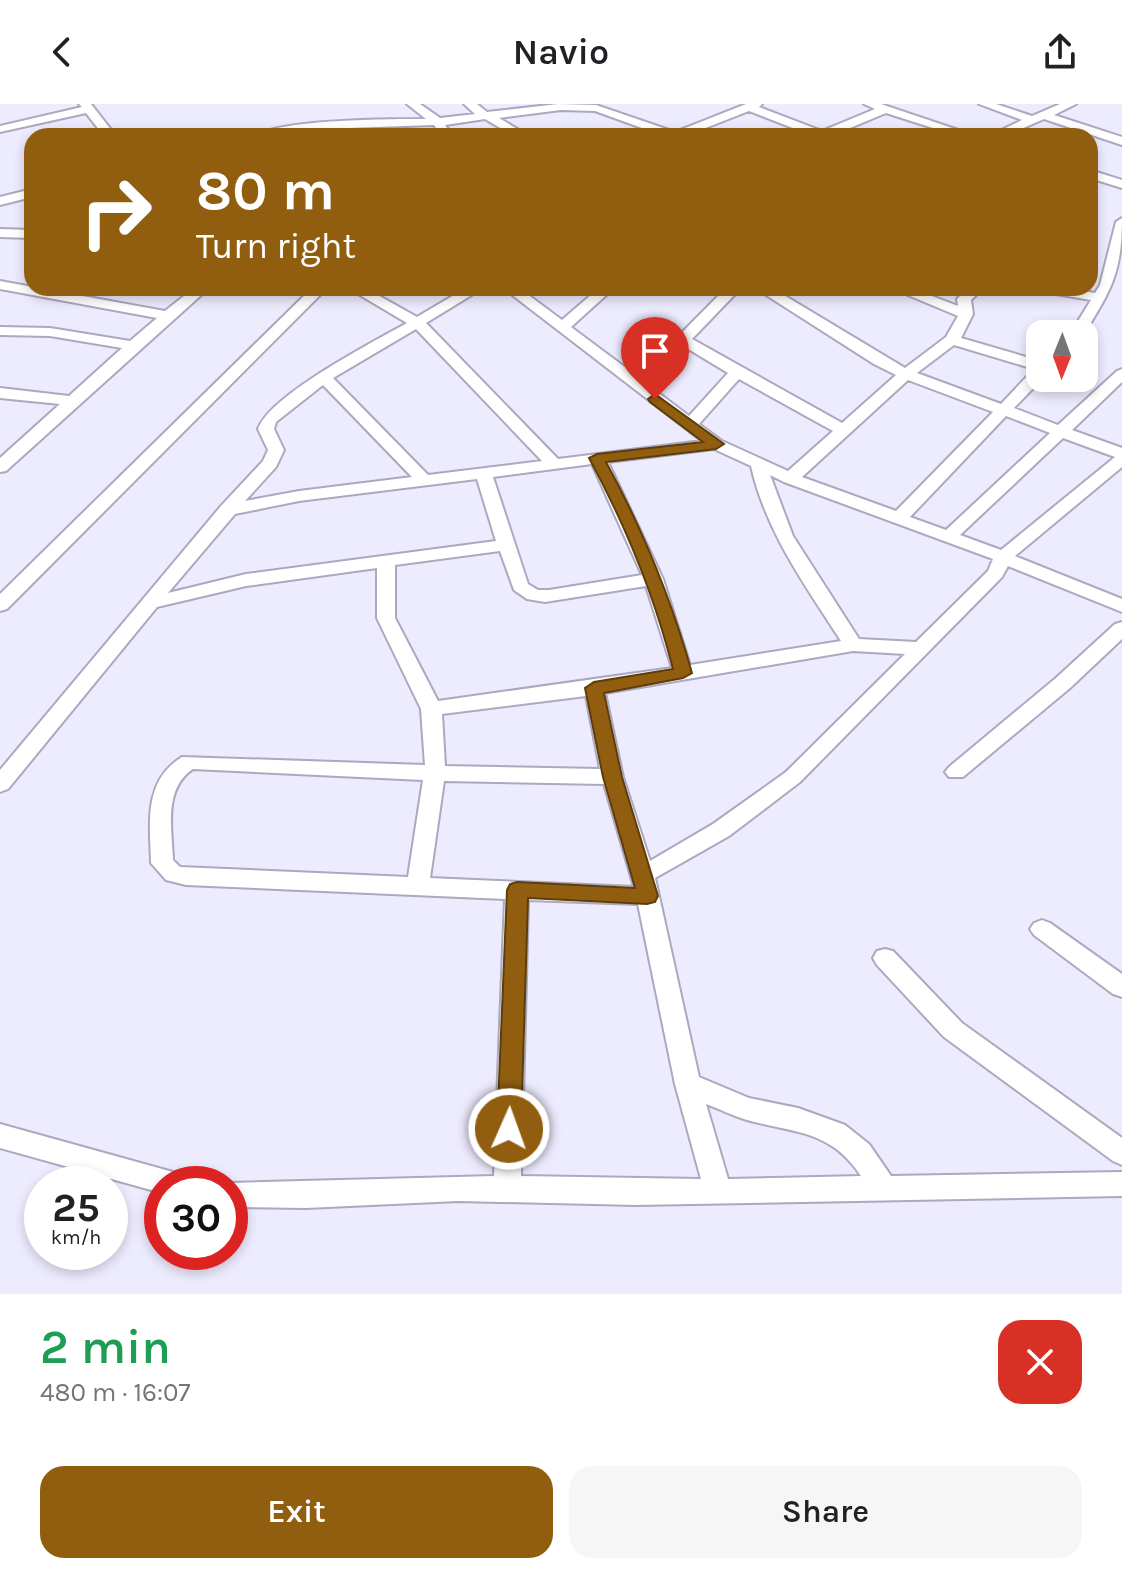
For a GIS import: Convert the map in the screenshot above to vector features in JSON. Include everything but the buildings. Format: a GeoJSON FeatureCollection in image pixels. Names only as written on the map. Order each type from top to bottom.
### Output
{"type":"FeatureCollection","features":[{"type":"Feature","properties":{"kind":"street"},"geometry":{"type":"LineString","coordinates":[[413,104],[442,128]]}},
{"type":"Feature","properties":{"kind":"street"},"geometry":{"type":"LineString","coordinates":[[470,104],[485,116],[513,128]]}},
{"type":"Feature","properties":{"kind":"street"},"geometry":{"type":"LineString","coordinates":[[870,104],[945,128]]}},
{"type":"Feature","properties":{"kind":"street"},"geometry":{"type":"LineString","coordinates":[[985,104],[1075,128]]}},
{"type":"Feature","properties":{"kind":"street"},"geometry":{"type":"LineString","coordinates":[[1014,128],[1070,104]]}},
{"type":"Feature","properties":{"kind":"street"},"geometry":{"type":"LineString","coordinates":[[696,128],[753,106],[804,128]]}},
{"type":"Feature","properties":{"kind":"street"},"geometry":{"type":"LineString","coordinates":[[0,129],[87,107],[104,128]]}},
{"type":"Feature","properties":{"kind":"street"},"geometry":{"type":"LineString","coordinates":[[297,128],[374,122],[438,122],[561,107],[596,108],[652,128]]}},
{"type":"Feature","properties":{"kind":"street"},"geometry":{"type":"LineString","coordinates":[[841,128],[885,109]]}},
{"type":"Feature","properties":{"kind":"street"},"geometry":{"type":"LineString","coordinates":[[364,113],[374,122]]}},
{"type":"Feature","properties":{"kind":"street"},"geometry":{"type":"LineString","coordinates":[[1098,134],[1122,141]]}},
{"type":"Feature","properties":{"kind":"street"},"geometry":{"type":"LineString","coordinates":[[1098,176],[1122,184]]}},
{"type":"Feature","properties":{"kind":"street"},"geometry":{"type":"LineString","coordinates":[[0,201],[24,195]]}},
{"type":"Feature","properties":{"kind":"street"},"geometry":{"type":"LineString","coordinates":[[1086,320],[1101,298],[1122,222]]}},
{"type":"Feature","properties":{"kind":"street"},"geometry":{"type":"LineString","coordinates":[[0,233],[24,234]]}},
{"type":"Feature","properties":{"kind":"street"},"geometry":{"type":"LineString","coordinates":[[0,285],[24,289]]}},
{"type":"Feature","properties":{"kind":"street"},"geometry":{"type":"LineString","coordinates":[[59,296],[167,316]]}},
{"type":"Feature","properties":{"kind":"street"},"geometry":{"type":"LineString","coordinates":[[0,467],[192,296]]}},
{"type":"Feature","properties":{"kind":"street"},"geometry":{"type":"LineString","coordinates":[[0,605],[313,296]]}},
{"type":"Feature","properties":{"kind":"street"},"geometry":{"type":"LineString","coordinates":[[369,296],[418,323],[553,463]]}},
{"type":"Feature","properties":{"kind":"street"},"geometry":{"type":"LineString","coordinates":[[0,784],[147,604],[274,456],[275,444],[266,429],[269,420],[324,377],[463,296]]}},
{"type":"Feature","properties":{"kind":"street"},"geometry":{"type":"LineString","coordinates":[[520,296],[716,444],[790,478],[1003,557],[1122,606]]}},
{"type":"Feature","properties":{"kind":"street"},"geometry":{"type":"LineString","coordinates":[[562,328],[598,296]]}},
{"type":"Feature","properties":{"kind":"street"},"geometry":{"type":"LineString","coordinates":[[638,386],[726,296]]}},
{"type":"Feature","properties":{"kind":"street"},"geometry":{"type":"LineString","coordinates":[[612,777],[435,773],[205,760],[189,762],[170,773],[162,794],[162,863],[174,874],[517,890],[645,885],[763,802],[793,777],[996,573],[1003,557],[1122,457],[906,374],[879,361],[775,296]]}},
{"type":"Feature","properties":{"kind":"street"},"geometry":{"type":"LineString","coordinates":[[919,296],[966,314]]}},
{"type":"Feature","properties":{"kind":"street"},"geometry":{"type":"LineString","coordinates":[[790,478],[906,374],[952,340],[966,314],[964,299],[967,296]]}},
{"type":"Feature","properties":{"kind":"street"},"geometry":{"type":"LineString","coordinates":[[1090,296],[1101,298]]}},
{"type":"Feature","properties":{"kind":"street"},"geometry":{"type":"LineString","coordinates":[[0,331],[50,332],[133,346]]}},
{"type":"Feature","properties":{"kind":"street"},"geometry":{"type":"LineString","coordinates":[[684,340],[773,393],[844,430]]}},
{"type":"Feature","properties":{"kind":"street"},"geometry":{"type":"LineString","coordinates":[[952,340],[1026,362]]}},
{"type":"Feature","properties":{"kind":"street"},"geometry":{"type":"LineString","coordinates":[[690,424],[739,370]]}},
{"type":"Feature","properties":{"kind":"street"},"geometry":{"type":"LineString","coordinates":[[948,537],[1122,374]]}},
{"type":"Feature","properties":{"kind":"street"},"geometry":{"type":"LineString","coordinates":[[324,377],[426,482]]}},
{"type":"Feature","properties":{"kind":"street"},"geometry":{"type":"LineString","coordinates":[[899,518],[1026,386]]}},
{"type":"Feature","properties":{"kind":"street"},"geometry":{"type":"LineString","coordinates":[[0,393],[72,401]]}},
{"type":"Feature","properties":{"kind":"street"},"geometry":{"type":"LineString","coordinates":[[227,510],[299,496],[716,444]]}},
{"type":"Feature","properties":{"kind":"street"},"geometry":{"type":"LineString","coordinates":[[597,458],[631,521],[654,579],[683,673]]}},
{"type":"Feature","properties":{"kind":"street"},"geometry":{"type":"LineString","coordinates":[[759,465],[765,496],[776,519],[853,645]]}},
{"type":"Feature","properties":{"kind":"street"},"geometry":{"type":"LineString","coordinates":[[483,473],[520,586],[539,597],[654,579]]}},
{"type":"Feature","properties":{"kind":"street"},"geometry":{"type":"LineString","coordinates":[[147,604],[246,580],[505,545]]}},
{"type":"Feature","properties":{"kind":"street"},"geometry":{"type":"LineString","coordinates":[[386,561],[386,618],[431,709],[435,735],[435,773],[418,885]]}},
{"type":"Feature","properties":{"kind":"street"},"geometry":{"type":"LineString","coordinates":[[956,772],[1063,683],[1122,628]]}},
{"type":"Feature","properties":{"kind":"street"},"geometry":{"type":"LineString","coordinates":[[431,709],[594,688],[853,645],[919,648]]}},
{"type":"Feature","properties":{"kind":"street"},"geometry":{"type":"LineString","coordinates":[[594,688],[612,777],[645,885],[688,1084],[717,1189]]}},
{"type":"Feature","properties":{"kind":"street"},"geometry":{"type":"LineString","coordinates":[[507,1189],[517,890]]}},
{"type":"Feature","properties":{"kind":"street"},"geometry":{"type":"LineString","coordinates":[[1042,929],[1122,987]]}},
{"type":"Feature","properties":{"kind":"street"},"geometry":{"type":"LineString","coordinates":[[885,958],[953,1030],[1122,1153]]}},
{"type":"Feature","properties":{"kind":"street"},"geometry":{"type":"LineString","coordinates":[[688,1084],[747,1109],[798,1119],[836,1133],[860,1152],[884,1189]]}},
{"type":"Feature","properties":{"kind":"street"},"geometry":{"type":"LineString","coordinates":[[0,1136],[144,1176]]}},
{"type":"Feature","properties":{"kind":"street"},"geometry":{"type":"LineString","coordinates":[[248,1195],[507,1189],[636,1193],[717,1189],[1122,1184]]}},
{"type":"Feature","properties":{"kind":"route"},"geometry":{"type":"LineString","coordinates":[[509,1129],[517,890],[647,896],[612,777],[610,754],[594,688],[683,673],[670,625],[645,556],[631,521],[597,458],[716,444],[655,399]]}}]}
